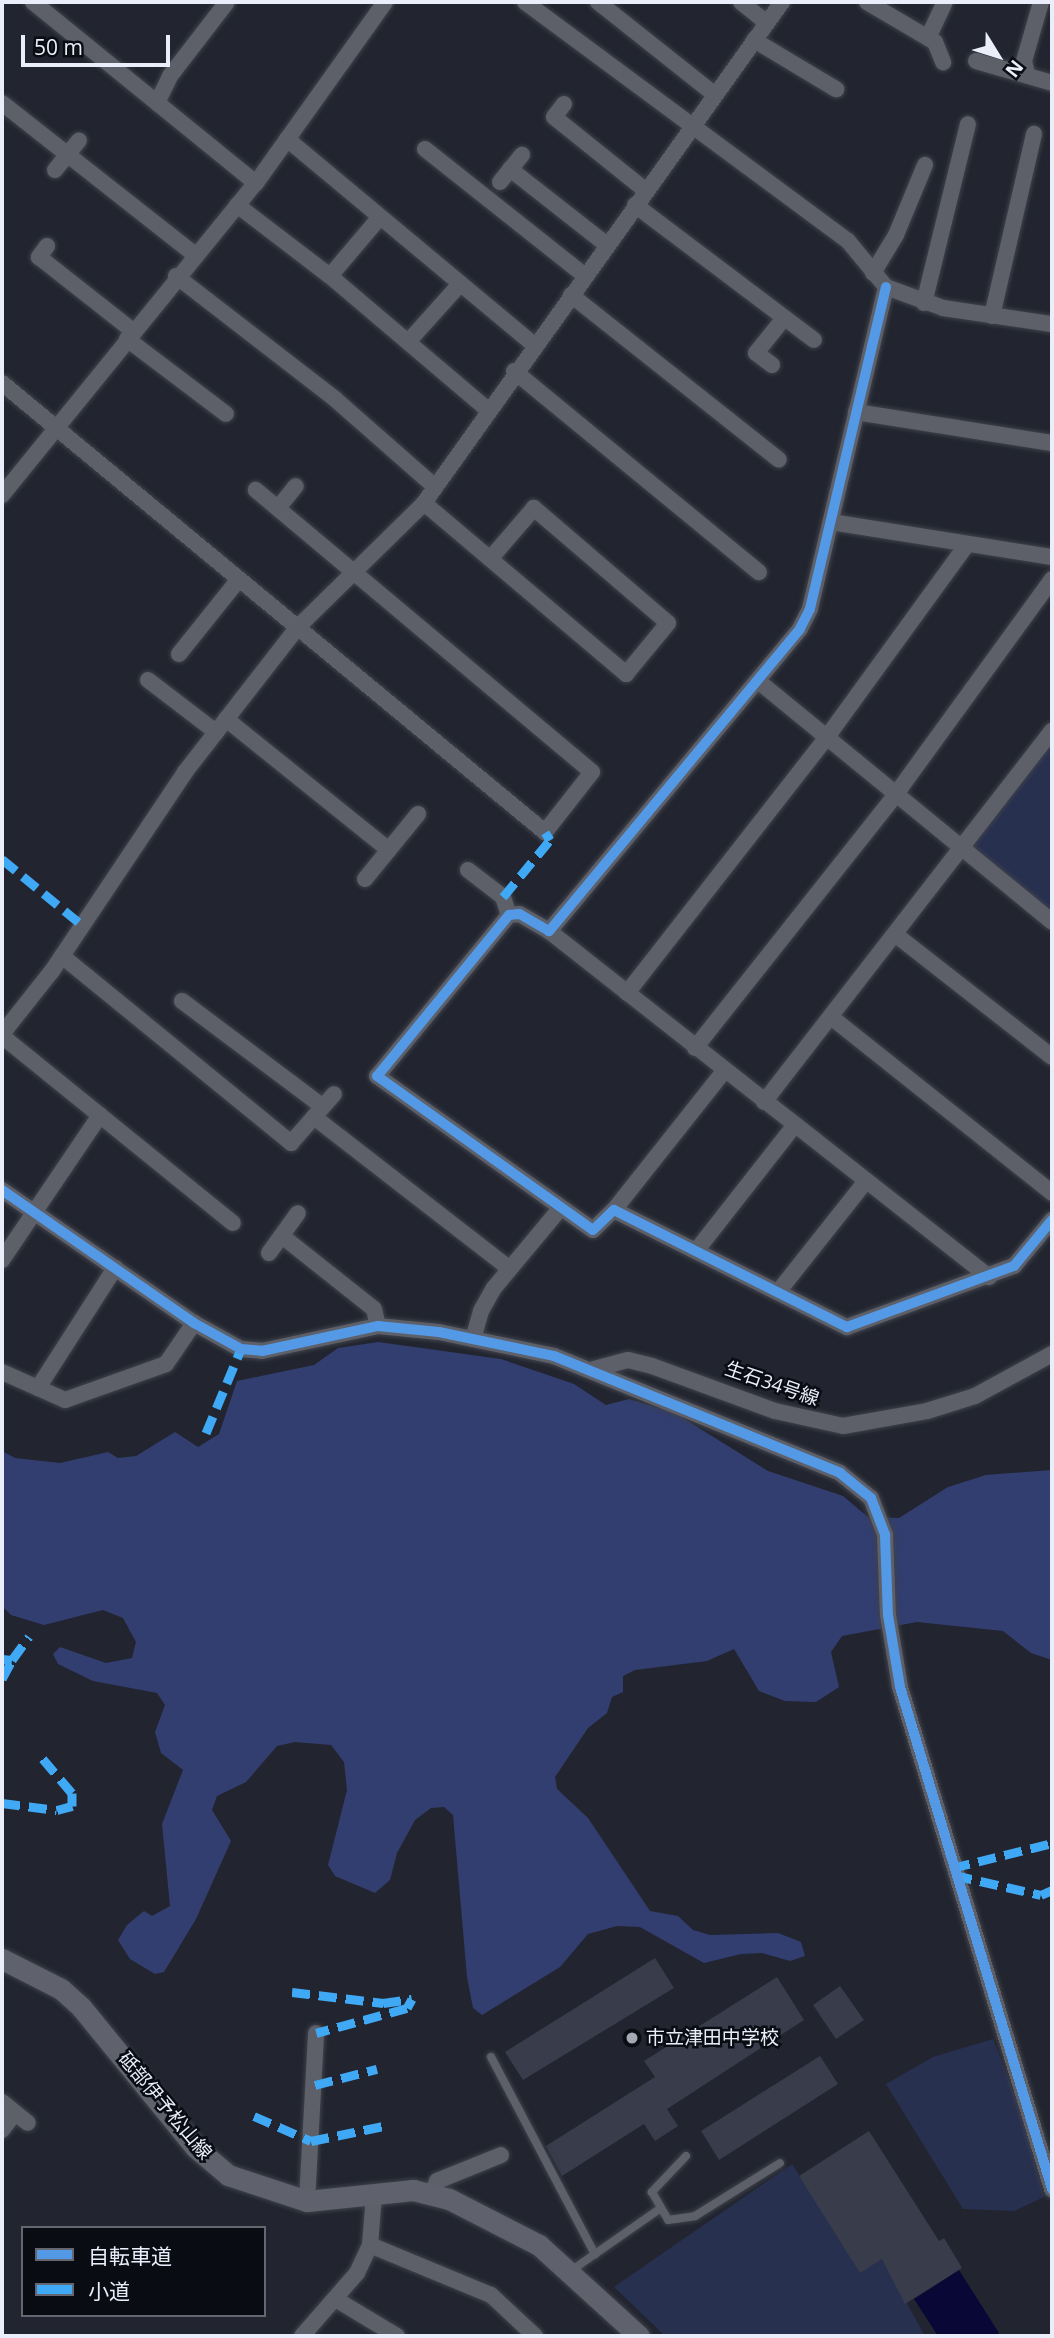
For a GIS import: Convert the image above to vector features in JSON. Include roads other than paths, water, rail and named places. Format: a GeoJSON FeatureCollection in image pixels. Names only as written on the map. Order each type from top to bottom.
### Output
{"type":"FeatureCollection","features":[{"type":"Feature","properties":{"kind":"main road","name":"砥部伊予松山線"},"geometry":{"type":"LineString","coordinates":[[2,1959],[61,1989],[81,2007],[211,2162],[253,2187],[307,2201],[405,2190],[432,2193],[539,2245],[572,2270],[639,2336]]}},
{"type":"Feature","properties":{"kind":"street"},"geometry":{"type":"LineString","coordinates":[[33,2],[256,183]]}},
{"type":"Feature","properties":{"kind":"street"},"geometry":{"type":"LineString","coordinates":[[2,495],[56,432],[176,276],[256,183],[385,2]]}},
{"type":"Feature","properties":{"kind":"street"},"geometry":{"type":"LineString","coordinates":[[525,2],[848,241],[886,287],[924,303],[1052,324]]}},
{"type":"Feature","properties":{"kind":"street"},"geometry":{"type":"LineString","coordinates":[[598,2],[714,94]]}},
{"type":"Feature","properties":{"kind":"street"},"geometry":{"type":"LineString","coordinates":[[741,2],[766,22]]}},
{"type":"Feature","properties":{"kind":"street"},"geometry":{"type":"LineString","coordinates":[[233,1223],[100,1115],[4,1028],[62,956],[216,732],[298,627],[424,503],[514,371],[572,295],[782,2]]}},
{"type":"Feature","properties":{"kind":"street"},"geometry":{"type":"LineString","coordinates":[[867,2],[935,42],[943,62]]}},
{"type":"Feature","properties":{"kind":"street"},"geometry":{"type":"LineString","coordinates":[[928,38],[945,2]]}},
{"type":"Feature","properties":{"kind":"street"},"geometry":{"type":"LineString","coordinates":[[1027,74],[1024,61],[1041,2]]}},
{"type":"Feature","properties":{"kind":"street"},"geometry":{"type":"LineString","coordinates":[[157,103],[170,76],[233,5]]}},
{"type":"Feature","properties":{"kind":"street"},"geometry":{"type":"LineString","coordinates":[[754,40],[836,89]]}},
{"type":"Feature","properties":{"kind":"street"},"geometry":{"type":"LineString","coordinates":[[976,61],[1052,83]]}},
{"type":"Feature","properties":{"kind":"street"},"geometry":{"type":"LineString","coordinates":[[2,103],[194,254]]}},
{"type":"Feature","properties":{"kind":"street"},"geometry":{"type":"LineString","coordinates":[[564,104],[554,117],[645,190]]}},
{"type":"Feature","properties":{"kind":"street"},"geometry":{"type":"LineString","coordinates":[[924,303],[968,124]]}},
{"type":"Feature","properties":{"kind":"street"},"geometry":{"type":"LineString","coordinates":[[992,316],[1034,134]]}},
{"type":"Feature","properties":{"kind":"street"},"geometry":{"type":"LineString","coordinates":[[55,170],[79,139]]}},
{"type":"Feature","properties":{"kind":"street"},"geometry":{"type":"LineString","coordinates":[[287,139],[534,345]]}},
{"type":"Feature","properties":{"kind":"street"},"geometry":{"type":"LineString","coordinates":[[425,149],[585,276]]}},
{"type":"Feature","properties":{"kind":"street"},"geometry":{"type":"LineString","coordinates":[[500,182],[522,155]]}},
{"type":"Feature","properties":{"kind":"street"},"geometry":{"type":"LineString","coordinates":[[873,273],[896,235],[925,165]]}},
{"type":"Feature","properties":{"kind":"street"},"geometry":{"type":"LineString","coordinates":[[510,169],[607,245]]}},
{"type":"Feature","properties":{"kind":"street"},"geometry":{"type":"LineString","coordinates":[[237,205],[330,276],[488,410]]}},
{"type":"Feature","properties":{"kind":"street"},"geometry":{"type":"LineString","coordinates":[[635,205],[814,340]]}},
{"type":"Feature","properties":{"kind":"street"},"geometry":{"type":"LineString","coordinates":[[330,276],[380,217]]}},
{"type":"Feature","properties":{"kind":"street"},"geometry":{"type":"LineString","coordinates":[[47,246],[39,257],[226,414]]}},
{"type":"Feature","properties":{"kind":"street"},"geometry":{"type":"LineString","coordinates":[[176,276],[335,399],[435,488]]}},
{"type":"Feature","properties":{"kind":"street"},"geometry":{"type":"LineString","coordinates":[[408,342],[460,284]]}},
{"type":"Feature","properties":{"kind":"street"},"geometry":{"type":"LineString","coordinates":[[549,931],[800,629],[810,609],[886,287]]}},
{"type":"Feature","properties":{"kind":"street"},"geometry":{"type":"LineString","coordinates":[[572,295],[779,460]]}},
{"type":"Feature","properties":{"kind":"street"},"geometry":{"type":"LineString","coordinates":[[772,365],[757,353],[784,318]]}},
{"type":"Feature","properties":{"kind":"street"},"geometry":{"type":"LineString","coordinates":[[514,371],[759,572]]}},
{"type":"Feature","properties":{"kind":"street"},"geometry":{"type":"LineString","coordinates":[[2,383],[56,432],[298,627],[545,832],[592,772],[256,490]]}},
{"type":"Feature","properties":{"kind":"street"},"geometry":{"type":"LineString","coordinates":[[856,412],[1052,443]]}},
{"type":"Feature","properties":{"kind":"street"},"geometry":{"type":"LineString","coordinates":[[278,509],[296,486]]}},
{"type":"Feature","properties":{"kind":"street"},"geometry":{"type":"LineString","coordinates":[[424,503],[490,559],[626,674],[668,623],[534,508],[490,559]]}},
{"type":"Feature","properties":{"kind":"street"},"geometry":{"type":"LineString","coordinates":[[831,522],[1052,557]]}},
{"type":"Feature","properties":{"kind":"street"},"geometry":{"type":"LineString","coordinates":[[626,993],[827,737],[967,544]]}},
{"type":"Feature","properties":{"kind":"street"},"geometry":{"type":"LineString","coordinates":[[179,654],[239,579]]}},
{"type":"Feature","properties":{"kind":"street"},"geometry":{"type":"LineString","coordinates":[[695,1048],[896,794],[1052,579]]}},
{"type":"Feature","properties":{"kind":"street"},"geometry":{"type":"LineString","coordinates":[[148,680],[216,732]]}},
{"type":"Feature","properties":{"kind":"street"},"geometry":{"type":"LineString","coordinates":[[758,681],[1052,922]]}},
{"type":"Feature","properties":{"kind":"street"},"geometry":{"type":"LineString","coordinates":[[226,719],[389,850]]}},
{"type":"Feature","properties":{"kind":"street"},"geometry":{"type":"LineString","coordinates":[[764,1102],[1052,731]]}},
{"type":"Feature","properties":{"kind":"street"},"geometry":{"type":"LineString","coordinates":[[365,879],[418,814]]}},
{"type":"Feature","properties":{"kind":"street"},"geometry":{"type":"LineString","coordinates":[[468,870],[503,897],[509,915]]}},
{"type":"Feature","properties":{"kind":"street"},"geometry":{"type":"LineString","coordinates":[[724,1071],[614,1210],[593,1230],[559,1210],[377,1076],[509,915],[519,914],[549,931],[989,1277]]}},
{"type":"Feature","properties":{"kind":"street"},"geometry":{"type":"LineString","coordinates":[[895,935],[1052,1057]]}},
{"type":"Feature","properties":{"kind":"street"},"geometry":{"type":"LineString","coordinates":[[62,956],[291,1143],[334,1094]]}},
{"type":"Feature","properties":{"kind":"street"},"geometry":{"type":"LineString","coordinates":[[182,1001],[509,1268]]}},
{"type":"Feature","properties":{"kind":"street"},"geometry":{"type":"LineString","coordinates":[[831,1017],[1052,1193]]}},
{"type":"Feature","properties":{"kind":"street"},"geometry":{"type":"LineString","coordinates":[[2,1261],[100,1115]]}},
{"type":"Feature","properties":{"kind":"street"},"geometry":{"type":"LineString","coordinates":[[696,1251],[794,1126]]}},
{"type":"Feature","properties":{"kind":"street"},"geometry":{"type":"LineString","coordinates":[[778,1292],[866,1181]]}},
{"type":"Feature","properties":{"kind":"street"},"geometry":{"type":"LineString","coordinates":[[2,1190],[194,1323],[241,1349],[262,1351],[378,1326],[472,1339],[594,1369],[840,1473],[871,1498],[885,1535],[888,1615],[900,1687],[1052,2189]]}},
{"type":"Feature","properties":{"kind":"street"},"geometry":{"type":"LineString","coordinates":[[472,1339],[481,1311],[509,1268],[559,1210]]}},
{"type":"Feature","properties":{"kind":"street"},"geometry":{"type":"LineString","coordinates":[[614,1210],[847,1327],[1014,1266],[1052,1220]]}},
{"type":"Feature","properties":{"kind":"street"},"geometry":{"type":"LineString","coordinates":[[269,1253],[298,1213]]}},
{"type":"Feature","properties":{"kind":"street"},"geometry":{"type":"LineString","coordinates":[[282,1236],[374,1309],[378,1326]]}},
{"type":"Feature","properties":{"kind":"street"},"geometry":{"type":"LineString","coordinates":[[38,1388],[115,1268]]}},
{"type":"Feature","properties":{"kind":"street"},"geometry":{"type":"LineString","coordinates":[[2,1373],[65,1400],[166,1364],[194,1323]]}},
{"type":"Feature","properties":{"kind":"street","name":"生石34号線"},"geometry":{"type":"LineString","coordinates":[[594,1369],[628,1360],[652,1366],[775,1411],[843,1426],[927,1411],[975,1396],[1052,1354]]}},
{"type":"Feature","properties":{"kind":"street"},"geometry":{"type":"LineString","coordinates":[[307,2201],[316,2033]]}},
{"type":"Feature","properties":{"kind":"street"},"geometry":{"type":"LineString","coordinates":[[2,2102],[21,2118],[2,2130]]}},
{"type":"Feature","properties":{"kind":"street"},"geometry":{"type":"LineString","coordinates":[[432,2193],[437,2181],[501,2155]]}},
{"type":"Feature","properties":{"kind":"street"},"geometry":{"type":"LineString","coordinates":[[302,2336],[337,2300],[370,2245],[374,2194]]}},
{"type":"Feature","properties":{"kind":"street"},"geometry":{"type":"LineString","coordinates":[[370,2245],[491,2295],[535,2336]]}},
{"type":"Feature","properties":{"kind":"street"},"geometry":{"type":"LineString","coordinates":[[337,2300],[397,2336]]}},
{"type":"Feature","properties":{"kind":"lane"},"geometry":{"type":"LineString","coordinates":[[491,2057],[595,2254]]}},
{"type":"Feature","properties":{"kind":"lane"},"geometry":{"type":"LineString","coordinates":[[686,2156],[652,2192],[668,2220],[695,2216],[780,2163]]}},
{"type":"Feature","properties":{"kind":"lane"},"geometry":{"type":"LineString","coordinates":[[572,2270],[661,2208]]}},
{"type":"Feature","properties":{"kind":"place","name":"市立津田中学校"},"geometry":{"type":"Point","coordinates":[632,2038]}}]}
